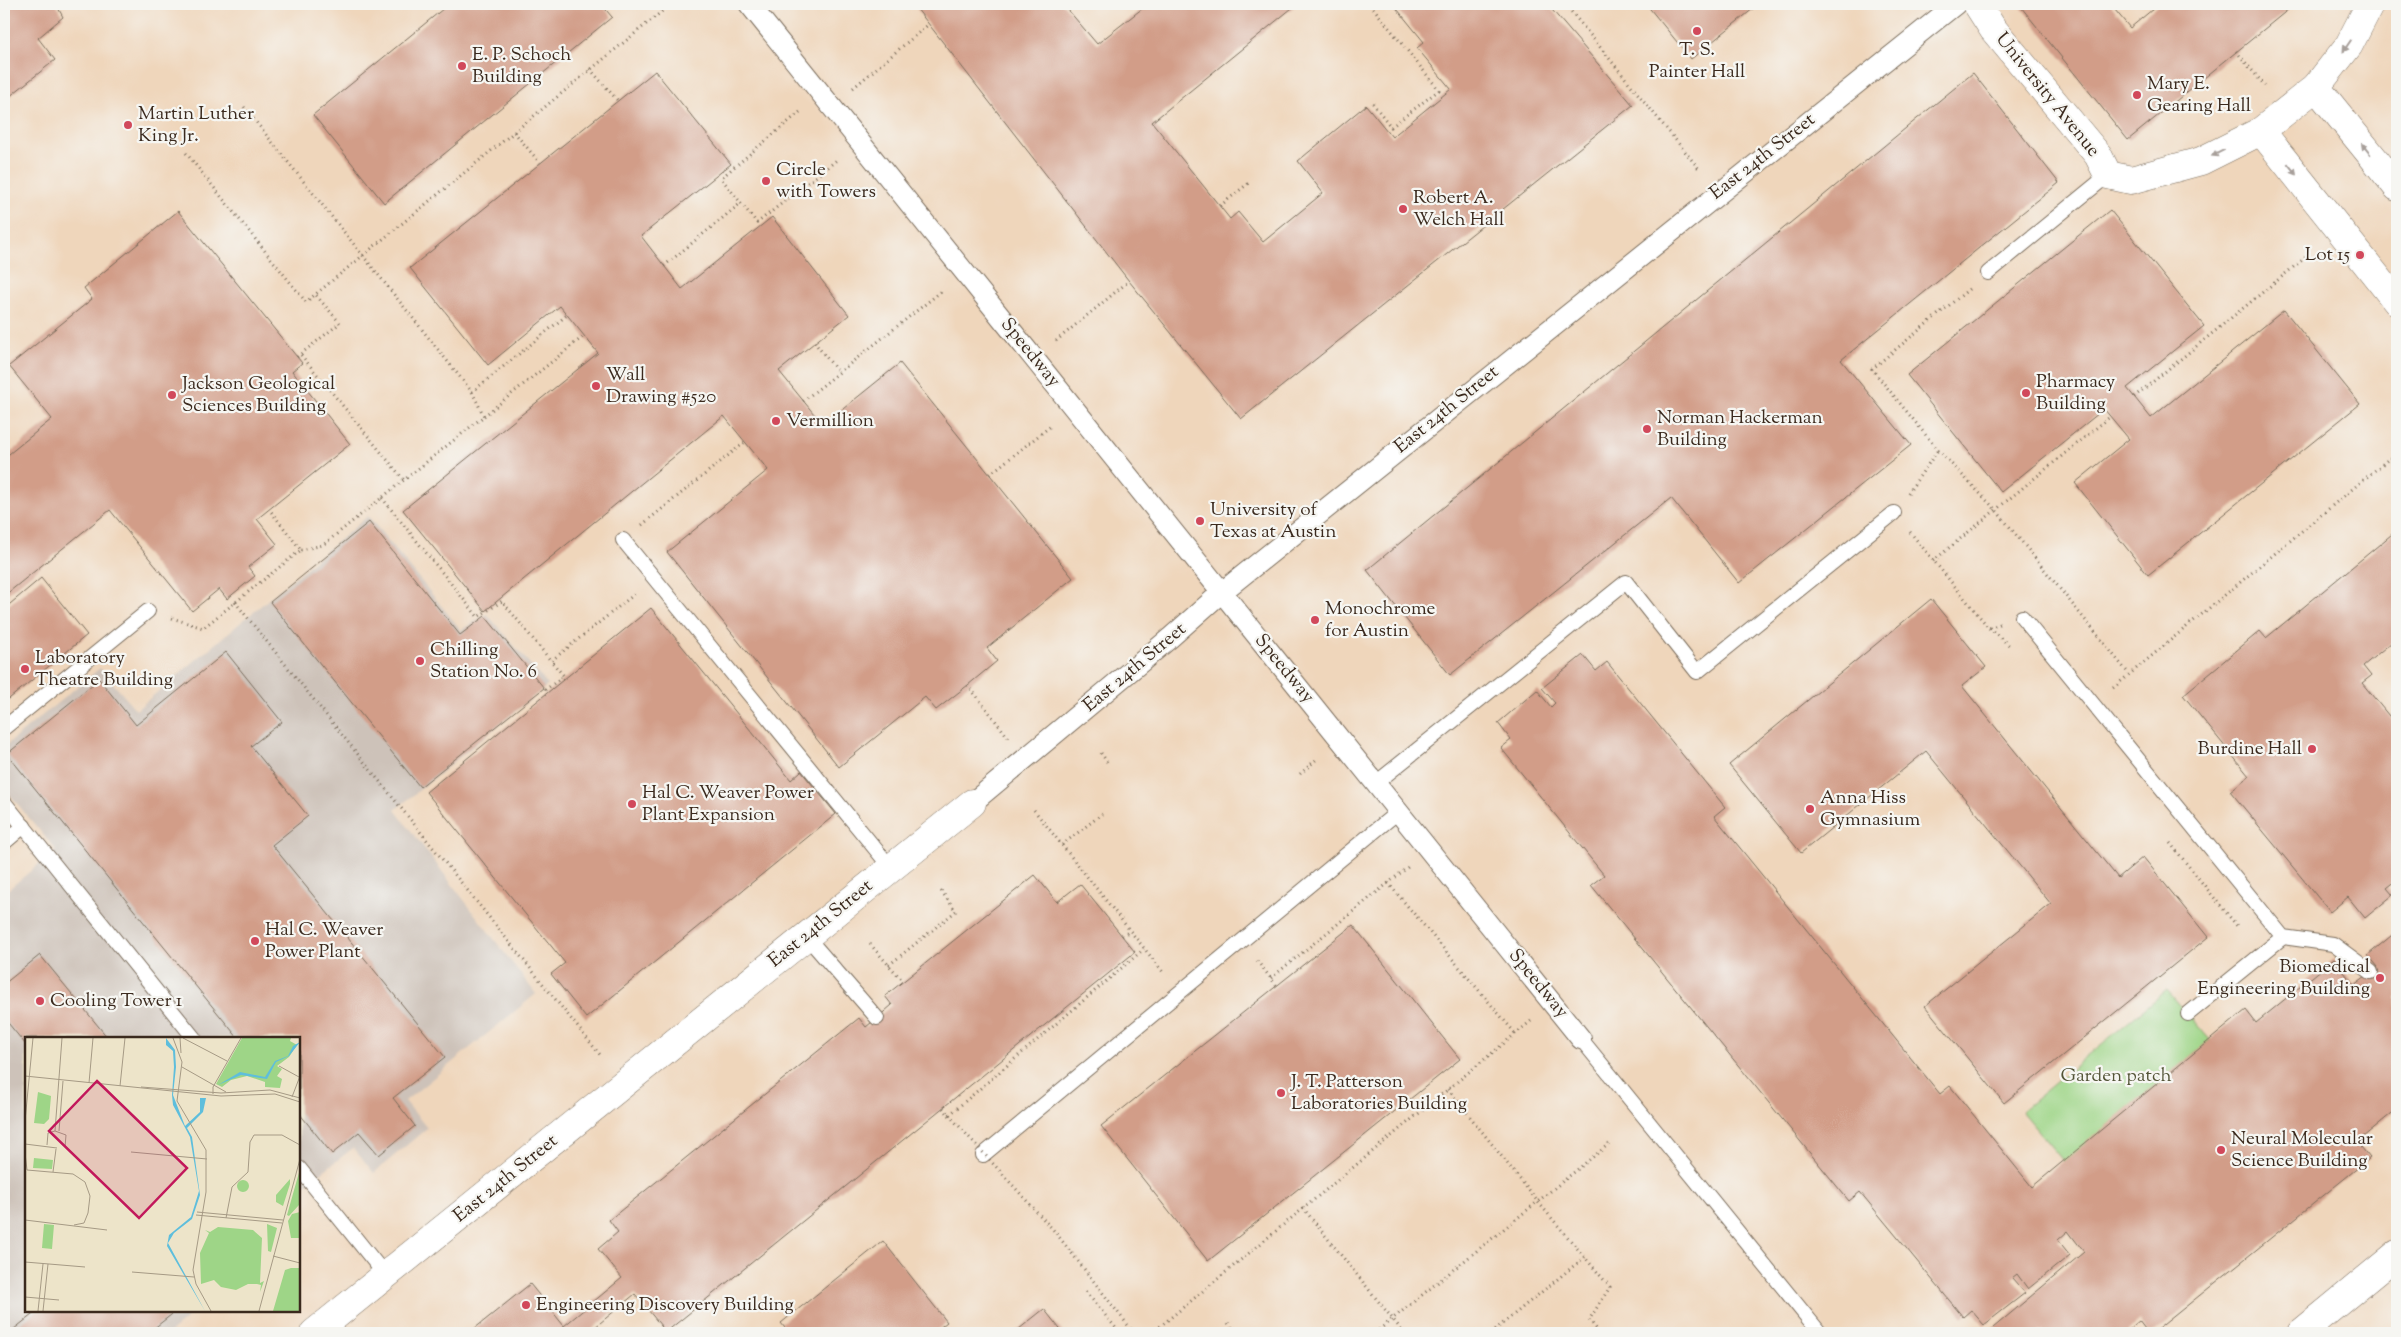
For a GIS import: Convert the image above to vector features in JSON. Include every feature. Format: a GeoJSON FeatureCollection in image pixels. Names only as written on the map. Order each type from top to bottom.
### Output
{"type":"FeatureCollection","features":[{"type":"Feature","properties":{"kind":"street","name":"Speedway"},"geometry":{"type":"LineString","coordinates":[[748,4],[1581,1039]]}},
{"type":"Feature","properties":{"kind":"street","name":"East 24th Street"},"geometry":{"type":"LineString","coordinates":[[314,1333],[1026,759],[1222,592],[1956,4]]}},
{"type":"Feature","properties":{"kind":"street","name":"University Avenue"},"geometry":{"type":"LineString","coordinates":[[1977,4],[1993,29],[2098,155],[2108,175],[2131,180],[2201,161],[2261,131],[2316,88],[2349,45],[2370,4]]}},
{"type":"Feature","properties":{"kind":"street"},"geometry":{"type":"LineString","coordinates":[[2316,88],[2397,187]]}},
{"type":"Feature","properties":{"kind":"street"},"geometry":{"type":"LineString","coordinates":[[2261,131],[2397,302]]}},
{"type":"Feature","properties":{"kind":"street"},"geometry":{"type":"LineString","coordinates":[[2301,1333],[2397,1254]]}},
{"type":"Feature","properties":{"kind":"lane"},"geometry":{"type":"LineString","coordinates":[[1988,273],[2108,175]]}},
{"type":"Feature","properties":{"kind":"lane"},"geometry":{"type":"LineString","coordinates":[[1376,783],[1626,582],[1698,672],[1894,513]]}},
{"type":"Feature","properties":{"kind":"lane"},"geometry":{"type":"LineString","coordinates":[[623,540],[891,868]]}},
{"type":"Feature","properties":{"kind":"lane"},"geometry":{"type":"LineString","coordinates":[[4,728],[148,611]]}},
{"type":"Feature","properties":{"kind":"lane"},"geometry":{"type":"LineString","coordinates":[[2022,617],[2283,937],[2333,944],[2371,972]]}},
{"type":"Feature","properties":{"kind":"lane"},"geometry":{"type":"LineString","coordinates":[[4,802],[193,1037]]}},
{"type":"Feature","properties":{"kind":"lane"},"geometry":{"type":"LineString","coordinates":[[983,1155],[1399,811]]}},
{"type":"Feature","properties":{"kind":"lane"},"geometry":{"type":"LineString","coordinates":[[4,843],[24,826]]}},
{"type":"Feature","properties":{"kind":"lane"},"geometry":{"type":"LineString","coordinates":[[806,936],[877,1018]]}},
{"type":"Feature","properties":{"kind":"lane"},"geometry":{"type":"LineString","coordinates":[[2188,1014],[2283,937]]}},
{"type":"Feature","properties":{"kind":"lane","name":"Speedway"},"geometry":{"type":"LineString","coordinates":[[1581,1039],[1820,1333]]}},
{"type":"Feature","properties":{"kind":"lane"},"geometry":{"type":"LineString","coordinates":[[300,1169],[386,1276]]}},
{"type":"Feature","properties":{"kind":"path"},"geometry":{"type":"LineString","coordinates":[[186,153],[306,302],[671,4]]}},
{"type":"Feature","properties":{"kind":"path"},"geometry":{"type":"LineString","coordinates":[[1370,4],[1439,90],[1391,127],[1371,101]]}},
{"type":"Feature","properties":{"kind":"path"},"geometry":{"type":"LineString","coordinates":[[1565,4],[1700,170]]}},
{"type":"Feature","properties":{"kind":"path"},"geometry":{"type":"LineString","coordinates":[[860,142],[757,223],[721,178],[929,24]]}},
{"type":"Feature","properties":{"kind":"path"},"geometry":{"type":"LineString","coordinates":[[2236,51],[2266,87]]}},
{"type":"Feature","properties":{"kind":"path"},"geometry":{"type":"LineString","coordinates":[[590,69],[618,101]]}},
{"type":"Feature","properties":{"kind":"path"},"geometry":{"type":"LineString","coordinates":[[244,107],[472,392],[484,416]]}},
{"type":"Feature","properties":{"kind":"path"},"geometry":{"type":"LineString","coordinates":[[514,132],[540,164]]}},
{"type":"Feature","properties":{"kind":"path"},"geometry":{"type":"LineString","coordinates":[[1220,206],[1250,182]]}},
{"type":"Feature","properties":{"kind":"path"},"geometry":{"type":"LineString","coordinates":[[664,266],[741,203]]}},
{"type":"Feature","properties":{"kind":"path"},"geometry":{"type":"LineString","coordinates":[[2134,397],[2306,257]]}},
{"type":"Feature","properties":{"kind":"path"},"geometry":{"type":"LineString","coordinates":[[803,401],[965,272]]}},
{"type":"Feature","properties":{"kind":"path"},"geometry":{"type":"LineString","coordinates":[[1988,273],[1872,369],[1938,450],[1996,510],[2129,674]]}},
{"type":"Feature","properties":{"kind":"path"},"geometry":{"type":"LineString","coordinates":[[1034,358],[1128,281]]}},
{"type":"Feature","properties":{"kind":"path"},"geometry":{"type":"LineString","coordinates":[[316,294],[340,323],[299,356],[404,480]]}},
{"type":"Feature","properties":{"kind":"path"},"geometry":{"type":"LineString","coordinates":[[472,392],[567,315]]}},
{"type":"Feature","properties":{"kind":"path"},"geometry":{"type":"LineString","coordinates":[[148,611],[203,628],[301,550],[323,545],[584,336]]}},
{"type":"Feature","properties":{"kind":"path"},"geometry":{"type":"LineString","coordinates":[[814,342],[839,373]]}},
{"type":"Feature","properties":{"kind":"path"},"geometry":{"type":"LineString","coordinates":[[990,474],[1074,407]]}},
{"type":"Feature","properties":{"kind":"path"},"geometry":{"type":"LineString","coordinates":[[1933,560],[2110,416]]}},
{"type":"Feature","properties":{"kind":"path"},"geometry":{"type":"LineString","coordinates":[[623,540],[745,442]]}},
{"type":"Feature","properties":{"kind":"path"},"geometry":{"type":"LineString","coordinates":[[1938,450],[1894,513],[1989,628],[2022,617]]}},
{"type":"Feature","properties":{"kind":"path"},"geometry":{"type":"LineString","coordinates":[[2093,704],[2397,452]]}},
{"type":"Feature","properties":{"kind":"path"},"geometry":{"type":"LineString","coordinates":[[382,498],[478,617],[502,601],[564,676],[546,690]]}},
{"type":"Feature","properties":{"kind":"path"},"geometry":{"type":"LineString","coordinates":[[269,509],[301,550]]}},
{"type":"Feature","properties":{"kind":"path"},"geometry":{"type":"LineString","coordinates":[[551,661],[654,579]]}},
{"type":"Feature","properties":{"kind":"path"},"geometry":{"type":"LineString","coordinates":[[235,602],[601,1056]]}},
{"type":"Feature","properties":{"kind":"path"},"geometry":{"type":"LineString","coordinates":[[968,685],[1026,759]]}},
{"type":"Feature","properties":{"kind":"path"},"geometry":{"type":"LineString","coordinates":[[1101,753],[1107,762]]}},
{"type":"Feature","properties":{"kind":"path"},"geometry":{"type":"LineString","coordinates":[[1034,810],[1164,974]]}},
{"type":"Feature","properties":{"kind":"path"},"geometry":{"type":"LineString","coordinates":[[1062,845],[1102,814]]}},
{"type":"Feature","properties":{"kind":"path"},"geometry":{"type":"LineString","coordinates":[[1271,978],[1430,849]]}},
{"type":"Feature","properties":{"kind":"path"},"geometry":{"type":"LineString","coordinates":[[1388,883],[1516,1033]]}},
{"type":"Feature","properties":{"kind":"path"},"geometry":{"type":"LineString","coordinates":[[889,965],[956,911],[939,888]]}},
{"type":"Feature","properties":{"kind":"path"},"geometry":{"type":"LineString","coordinates":[[1122,936],[1130,931]]}},
{"type":"Feature","properties":{"kind":"path"},"geometry":{"type":"LineString","coordinates":[[1241,942],[1277,986]]}},
{"type":"Feature","properties":{"kind":"path"},"geometry":{"type":"LineString","coordinates":[[870,944],[903,981]]}},
{"type":"Feature","properties":{"kind":"path"},"geometry":{"type":"LineString","coordinates":[[949,1115],[1144,949]]}},
{"type":"Feature","properties":{"kind":"path"},"geometry":{"type":"LineString","coordinates":[[1152,1333],[1553,1004]]}},
{"type":"Feature","properties":{"kind":"path"},"geometry":{"type":"LineString","coordinates":[[1448,1089],[1538,1202],[1586,1256],[1610,1288],[1589,1320],[1600,1333]]}},
{"type":"Feature","properties":{"kind":"path"},"geometry":{"type":"LineString","coordinates":[[943,1108],[1056,1233],[1134,1333]]}},
{"type":"Feature","properties":{"kind":"path"},"geometry":{"type":"LineString","coordinates":[[1374,1333],[1609,1144]]}},
{"type":"Feature","properties":{"kind":"path"},"geometry":{"type":"LineString","coordinates":[[1303,1208],[1394,1318],[1404,1333]]}},
{"type":"Feature","properties":{"kind":"path"},"geometry":{"type":"LineString","coordinates":[[1491,1333],[1586,1256]]}},
{"type":"Feature","properties":{"kind":"path"},"geometry":{"type":"LineString","coordinates":[[1086,1292],[1120,1333]]}},
{"type":"Feature","properties":{"kind":"path"},"geometry":{"type":"LineString","coordinates":[[1228,1322],[1237,1333]]}},
{"type":"Feature","properties":{"kind":"shaded area","name":"University of Texas at Austin"},"geometry":{"type":"Polygon","coordinates":[[[4,4],[2397,4],[2397,1333],[4,1333],[4,4]]]}},
{"type":"Feature","properties":{"kind":"shaded area","name":"Hal C. Weaver Power Plant"},"geometry":{"type":"Polygon","coordinates":[[[368,516],[461,630],[487,614],[548,685],[395,810],[536,994],[405,1101],[427,1128],[374,1173],[353,1148],[300,1189],[300,1037],[25,1037],[25,1312],[195,1312],[169,1333],[4,1333],[4,893],[56,850],[4,788],[4,747],[100,668],[136,710],[368,516]]]}},
{"type":"Feature","properties":{"kind":"green space","name":"Garden patch"},"geometry":{"type":"Polygon","coordinates":[[[2167,990],[2210,1040],[2064,1162],[2021,1111],[2167,990]]]}},
{"type":"Feature","properties":{"kind":"building"},"geometry":{"type":"Polygon","coordinates":[[[4,4],[56,4],[63,17],[38,38],[55,60],[4,101],[4,4]]]}},
{"type":"Feature","properties":{"kind":"building","name":"E. P. Schoch Building"},"geometry":{"type":"Polygon","coordinates":[[[449,4],[601,4],[612,17],[384,203],[313,115],[449,4]]]}},
{"type":"Feature","properties":{"kind":"building","name":"Robert A. Welch Hall"},"geometry":{"type":"Polygon","coordinates":[[[913,4],[1063,4],[1097,44],[1148,4],[1297,4],[1152,122],[1230,219],[1238,212],[1263,242],[1323,193],[1298,161],[1366,105],[1392,137],[1451,89],[1417,48],[1424,42],[1393,4],[1547,4],[1633,105],[1241,419],[1129,281],[913,4]]]}},
{"type":"Feature","properties":{"kind":"building","name":"T. S. Painter Hall"},"geometry":{"type":"Polygon","coordinates":[[[1646,4],[1759,4],[1691,59],[1646,4]]]}},
{"type":"Feature","properties":{"kind":"building","name":"Mary E. Gearing Hall"},"geometry":{"type":"Polygon","coordinates":[[[2025,4],[2110,4],[2130,28],[2159,4],[2295,4],[2128,140],[2021,7],[2025,4]]]}},
{"type":"Feature","properties":{"kind":"building"},"geometry":{"type":"Polygon","coordinates":[[[655,71],[731,164],[641,236],[682,289],[772,217],[849,315],[779,371],[823,425],[900,363],[1073,578],[987,648],[997,661],[968,685],[936,710],[925,697],[839,767],[667,552],[768,470],[724,416],[485,611],[403,510],[598,353],[560,306],[488,365],[410,268],[655,71]]]}},
{"type":"Feature","properties":{"kind":"building","name":"Norman Hackerman Building"},"geometry":{"type":"Polygon","coordinates":[[[1973,73],[2059,183],[1841,360],[1911,445],[1739,583],[1671,498],[1450,675],[1367,570],[1973,73]]]}},
{"type":"Feature","properties":{"kind":"building","name":"Pharmacy Building"},"geometry":{"type":"Polygon","coordinates":[[[2110,210],[2204,326],[2127,388],[2151,418],[2284,310],[2360,404],[2148,575],[2075,483],[2129,439],[2104,409],[2001,492],[1907,375],[2110,210]]]}},
{"type":"Feature","properties":{"kind":"building","name":"Jackson Geological Sciences Building"},"geometry":{"type":"Polygon","coordinates":[[[178,211],[302,363],[292,371],[350,444],[257,519],[277,544],[248,567],[255,576],[227,599],[219,589],[192,611],[110,510],[4,596],[4,458],[52,419],[9,366],[92,299],[84,288],[178,211]]]}},
{"type":"Feature","properties":{"kind":"building","name":"Chilling Station No. 6"},"geometry":{"type":"Polygon","coordinates":[[[369,522],[460,635],[485,616],[544,688],[420,787],[270,602],[369,522]]]}},
{"type":"Feature","properties":{"kind":"building","name":"Burdine Hall"},"geometry":{"type":"Polygon","coordinates":[[[2397,530],[2397,638],[2363,666],[2371,676],[2362,683],[2394,722],[2397,715],[2397,880],[2387,888],[2393,895],[2365,918],[2348,897],[2330,912],[2230,791],[2249,776],[2183,695],[2260,631],[2266,638],[2397,530]]]}},
{"type":"Feature","properties":{"kind":"building","name":"Laboratory Theatre Building"},"geometry":{"type":"Polygon","coordinates":[[[41,578],[87,635],[4,703],[4,609],[41,578]]]}},
{"type":"Feature","properties":{"kind":"building","name":"Anna Hiss Gymnasium"},"geometry":{"type":"Polygon","coordinates":[[[1931,599],[1986,667],[1962,686],[2118,878],[2143,857],[2208,937],[2004,1103],[1925,1006],[2051,904],[1926,751],[1801,853],[1729,765],[1931,599]]]}},
{"type":"Feature","properties":{"kind":"building","name":"Hal C. Weaver Power Plant Expansion"},"geometry":{"type":"Polygon","coordinates":[[[651,608],[791,780],[801,771],[836,814],[586,1018],[551,974],[565,963],[426,792],[651,608]]]}},
{"type":"Feature","properties":{"kind":"building","name":"Hal C. Weaver Power Plant"},"geometry":{"type":"Polygon","coordinates":[[[226,652],[282,722],[251,746],[308,816],[272,845],[445,1057],[393,1098],[415,1126],[379,1155],[359,1132],[332,1154],[300,1114],[300,1037],[237,1037],[7,754],[99,679],[136,725],[226,652]]]}},
{"type":"Feature","properties":{"kind":"building"},"geometry":{"type":"Polygon","coordinates":[[[1583,655],[1596,671],[1607,662],[1725,807],[1714,816],[1940,1094],[1950,1086],[2032,1187],[2246,1010],[2256,1023],[2334,959],[2354,985],[2378,967],[2368,955],[2397,931],[2397,1109],[2357,1142],[2370,1158],[2153,1333],[2148,1333],[2139,1321],[2124,1333],[1987,1333],[2084,1252],[2068,1231],[2058,1240],[2070,1255],[2028,1289],[2017,1274],[2012,1278],[2025,1293],[1984,1325],[1971,1310],[1963,1317],[1860,1192],[1849,1201],[1591,885],[1604,875],[1501,748],[1511,740],[1498,723],[1537,690],[1551,707],[1555,703],[1542,688],[1583,655]]]}},
{"type":"Feature","properties":{"kind":"building"},"geometry":{"type":"Polygon","coordinates":[[[1035,875],[1057,902],[1080,884],[1135,952],[666,1332],[635,1294],[588,1333],[469,1333],[530,1284],[564,1326],[622,1278],[598,1249],[618,1232],[609,1220],[859,1018],[866,1027],[892,1005],[885,996],[1035,875]]]}},
{"type":"Feature","properties":{"kind":"building","name":"J. T. Patterson Laboratories Building"},"geometry":{"type":"Polygon","coordinates":[[[1353,925],[1460,1059],[1208,1261],[1101,1126],[1353,925]]]}},
{"type":"Feature","properties":{"kind":"building","name":"Cooling Tower 1"},"geometry":{"type":"Polygon","coordinates":[[[40,955],[107,1037],[25,1037],[25,1044],[4,1018],[4,984],[40,955]]]}},
{"type":"Feature","properties":{"kind":"building"},"geometry":{"type":"Polygon","coordinates":[[[883,1241],[947,1322],[933,1333],[789,1333],[781,1323],[883,1241]]]}},
{"type":"Feature","properties":{"kind":"building"},"geometry":{"type":"Polygon","coordinates":[[[1044,1309],[1063,1333],[1014,1333],[1044,1309]]]}},
{"type":"Feature","properties":{"kind":"building"},"geometry":{"type":"Polygon","coordinates":[[[36,1312],[175,1312],[148,1333],[9,1333],[36,1312]]]}},
{"type":"Feature","properties":{"kind":"place","name":"T. S. Painter Hall"},"geometry":{"type":"Point","coordinates":[1697,31]}},
{"type":"Feature","properties":{"kind":"place","name":"E. P. Schoch Building"},"geometry":{"type":"Point","coordinates":[462,66]}},
{"type":"Feature","properties":{"kind":"place","name":"Mary E. Gearing Hall"},"geometry":{"type":"Point","coordinates":[2137,95]}},
{"type":"Feature","properties":{"kind":"place","name":"Martin Luther King Jr."},"geometry":{"type":"Point","coordinates":[128,125]}},
{"type":"Feature","properties":{"kind":"place","name":"Circle with Towers"},"geometry":{"type":"Point","coordinates":[766,181]}},
{"type":"Feature","properties":{"kind":"place","name":"Robert A. Welch Hall"},"geometry":{"type":"Point","coordinates":[1403,209]}},
{"type":"Feature","properties":{"kind":"place","name":"Lot 15"},"geometry":{"type":"Point","coordinates":[2360,255]}},
{"type":"Feature","properties":{"kind":"place","name":"Wall Drawing #520"},"geometry":{"type":"Point","coordinates":[596,386]}},
{"type":"Feature","properties":{"kind":"place","name":"Pharmacy Building"},"geometry":{"type":"Point","coordinates":[2026,393]}},
{"type":"Feature","properties":{"kind":"place","name":"Jackson Geological Sciences Building"},"geometry":{"type":"Point","coordinates":[172,395]}},
{"type":"Feature","properties":{"kind":"place","name":"Vermillion"},"geometry":{"type":"Point","coordinates":[776,421]}},
{"type":"Feature","properties":{"kind":"place","name":"Norman Hackerman Building"},"geometry":{"type":"Point","coordinates":[1647,429]}},
{"type":"Feature","properties":{"kind":"place","name":"University of Texas at Austin"},"geometry":{"type":"Point","coordinates":[1200,521]}},
{"type":"Feature","properties":{"kind":"place","name":"Monochrome for Austin"},"geometry":{"type":"Point","coordinates":[1315,620]}},
{"type":"Feature","properties":{"kind":"place","name":"Chilling Station No. 6"},"geometry":{"type":"Point","coordinates":[420,661]}},
{"type":"Feature","properties":{"kind":"place","name":"Laboratory Theatre Building"},"geometry":{"type":"Point","coordinates":[25,669]}},
{"type":"Feature","properties":{"kind":"place","name":"Burdine Hall"},"geometry":{"type":"Point","coordinates":[2312,749]}},
{"type":"Feature","properties":{"kind":"place","name":"Hal C. Weaver Power Plant Expansion"},"geometry":{"type":"Point","coordinates":[632,804]}},
{"type":"Feature","properties":{"kind":"place","name":"Anna Hiss Gymnasium"},"geometry":{"type":"Point","coordinates":[1810,809]}},
{"type":"Feature","properties":{"kind":"place","name":"Hal C. Weaver Power Plant"},"geometry":{"type":"Point","coordinates":[255,941]}},
{"type":"Feature","properties":{"kind":"place","name":"Biomedical Engineering Building"},"geometry":{"type":"Point","coordinates":[2380,978]}},
{"type":"Feature","properties":{"kind":"place","name":"Cooling Tower 1"},"geometry":{"type":"Point","coordinates":[40,1001]}},
{"type":"Feature","properties":{"kind":"place","name":"J. T. Patterson Laboratories Building"},"geometry":{"type":"Point","coordinates":[1281,1093]}},
{"type":"Feature","properties":{"kind":"place","name":"Neural Molecular Science Building"},"geometry":{"type":"Point","coordinates":[2221,1150]}},
{"type":"Feature","properties":{"kind":"place","name":"Engineering Discovery Building"},"geometry":{"type":"Point","coordinates":[526,1305]}}]}
